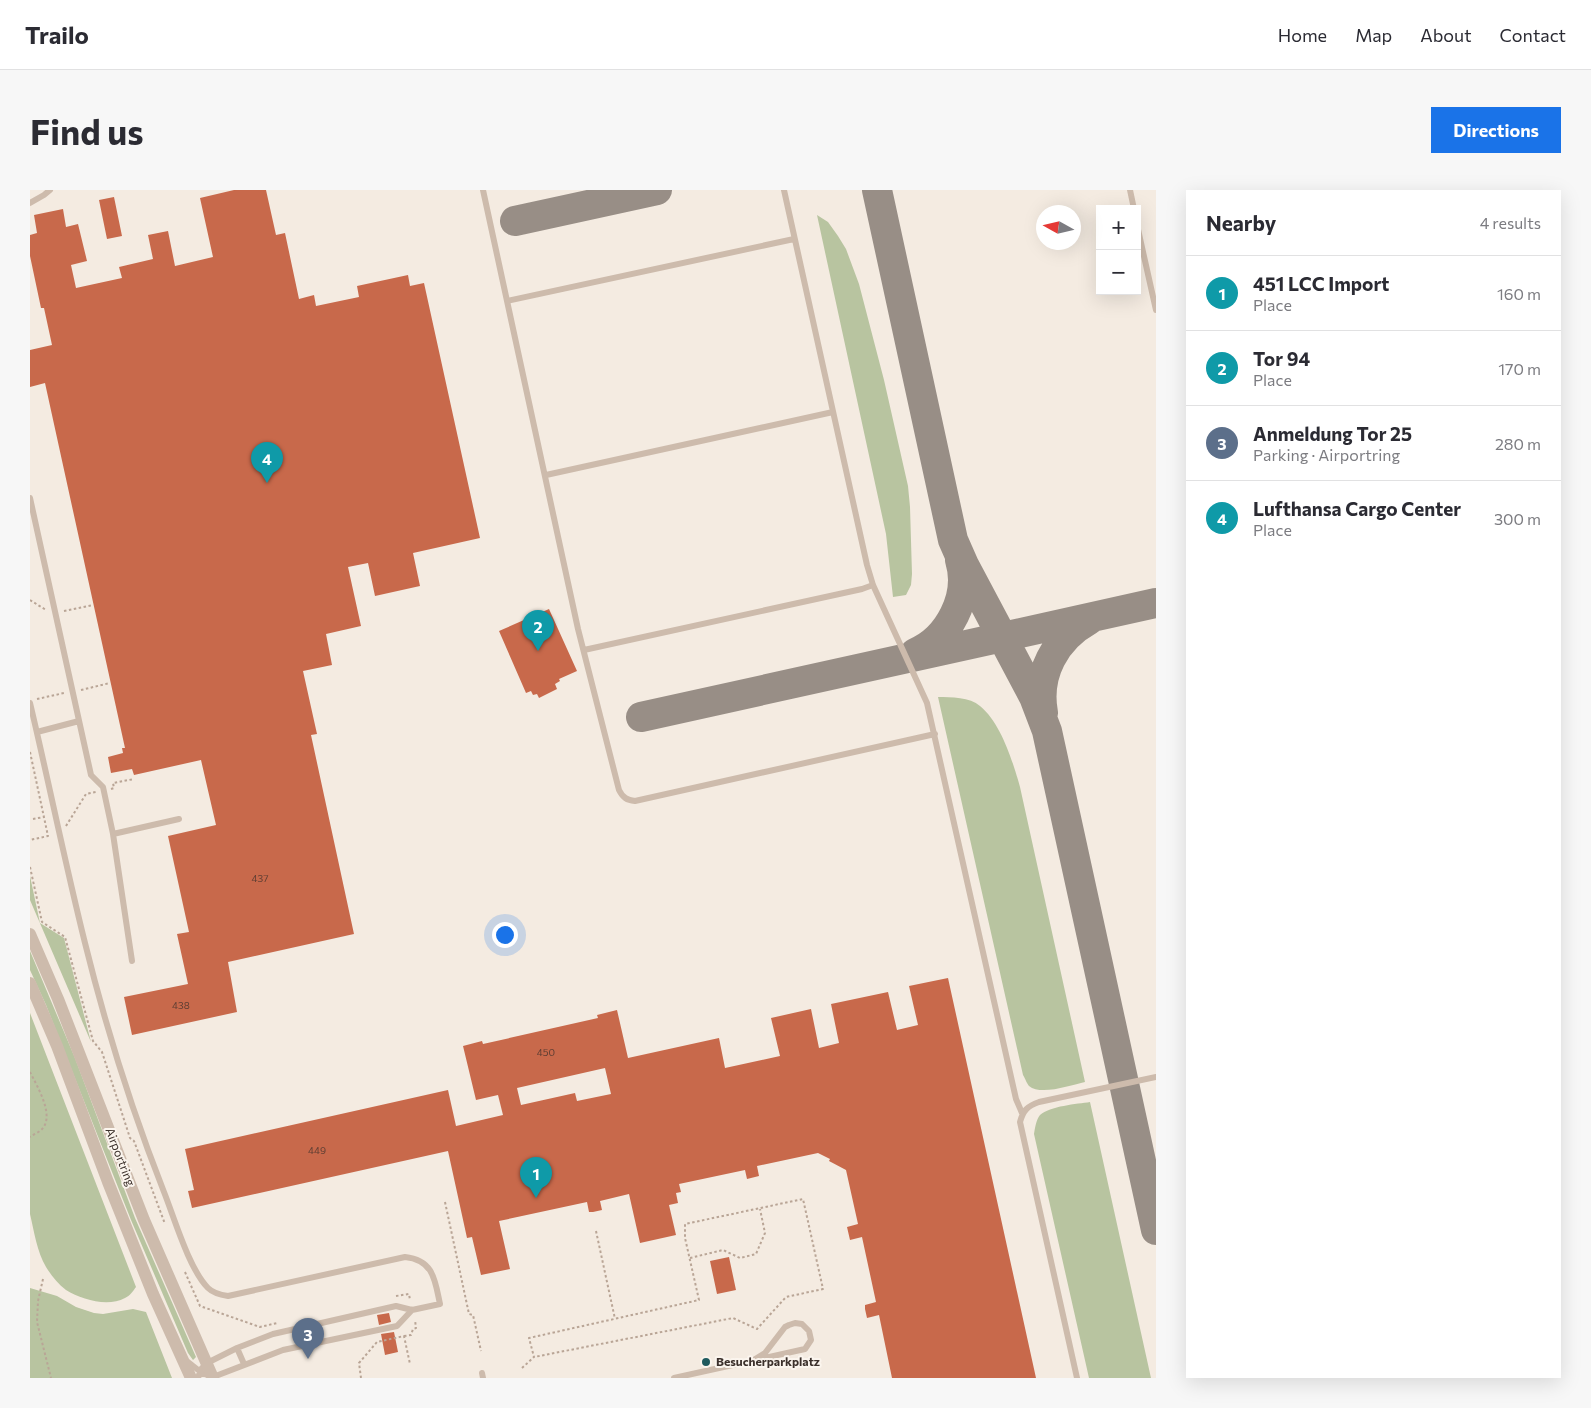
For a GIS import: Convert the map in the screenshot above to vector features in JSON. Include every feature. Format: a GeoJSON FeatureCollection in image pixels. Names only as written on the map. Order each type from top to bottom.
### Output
{"type":"FeatureCollection","features":[{"type":"Feature","properties":{"kind":"street","name":"Airportring"},"geometry":{"type":"LineString","coordinates":[[30,934],[58,999],[144,1220],[199,1373]]}},
{"type":"Feature","properties":{"kind":"street","name":"Airportring"},"geometry":{"type":"LineString","coordinates":[[30,983],[57,1046],[108,1182],[153,1294],[178,1349],[199,1373],[213,1377]]}},
{"type":"Feature","properties":{"kind":"lane"},"geometry":{"type":"LineString","coordinates":[[30,203],[44,196],[50,190]]}},
{"type":"Feature","properties":{"kind":"lane"},"geometry":{"type":"LineString","coordinates":[[482,190],[546,475],[574,610],[622,797],[635,801],[935,734]]}},
{"type":"Feature","properties":{"kind":"lane"},"geometry":{"type":"LineString","coordinates":[[784,190],[867,565],[873,585],[927,704],[1016,1099],[1022,1113]]}},
{"type":"Feature","properties":{"kind":"lane"},"geometry":{"type":"LineString","coordinates":[[1130,190],[1133,205]]}},
{"type":"Feature","properties":{"kind":"lane"},"geometry":{"type":"LineString","coordinates":[[507,301],[794,239]]}},
{"type":"Feature","properties":{"kind":"lane"},"geometry":{"type":"LineString","coordinates":[[1141,243],[1156,310]]}},
{"type":"Feature","properties":{"kind":"lane"},"geometry":{"type":"LineString","coordinates":[[546,475],[833,412]]}},
{"type":"Feature","properties":{"kind":"lane"},"geometry":{"type":"LineString","coordinates":[[30,498],[91,775],[103,787],[113,834],[132,961]]}},
{"type":"Feature","properties":{"kind":"lane"},"geometry":{"type":"LineString","coordinates":[[584,650],[873,585]]}},
{"type":"Feature","properties":{"kind":"lane"},"geometry":{"type":"LineString","coordinates":[[30,703],[85,944],[122,1075],[182,1239],[200,1277],[209,1289],[222,1296],[228,1296],[405,1257],[413,1258],[430,1269],[433,1274],[440,1304],[412,1310],[396,1306],[273,1334],[237,1348],[199,1373]]}},
{"type":"Feature","properties":{"kind":"lane"},"geometry":{"type":"LineString","coordinates":[[37,732],[79,721]]}},
{"type":"Feature","properties":{"kind":"lane"},"geometry":{"type":"LineString","coordinates":[[113,834],[179,820]]}},
{"type":"Feature","properties":{"kind":"lane"},"geometry":{"type":"LineString","coordinates":[[1077,1378],[1020,1122],[1022,1113],[1028,1107],[1039,1102],[1156,1077]]}},
{"type":"Feature","properties":{"kind":"lane"},"geometry":{"type":"LineString","coordinates":[[213,1377],[283,1350],[397,1326],[412,1310]]}},
{"type":"Feature","properties":{"kind":"lane"},"geometry":{"type":"LineString","coordinates":[[674,1378],[752,1361],[805,1349],[811,1340],[809,1331],[802,1324],[795,1323],[785,1327],[765,1353],[752,1361]]}},
{"type":"Feature","properties":{"kind":"lane"},"geometry":{"type":"LineString","coordinates":[[237,1348],[244,1364]]}},
{"type":"Feature","properties":{"kind":"path"},"geometry":{"type":"LineString","coordinates":[[30,752],[48,836],[30,840]]}},
{"type":"Feature","properties":{"kind":"path"},"geometry":{"type":"LineString","coordinates":[[47,830],[66,826],[86,794],[114,788],[113,783],[134,779]]}},
{"type":"Feature","properties":{"kind":"path"},"geometry":{"type":"LineString","coordinates":[[33,819],[44,817]]}},
{"type":"Feature","properties":{"kind":"path"},"geometry":{"type":"LineString","coordinates":[[30,867],[42,922],[66,937],[93,1041],[102,1052],[130,1138],[134,1141],[166,1227]]}},
{"type":"Feature","properties":{"kind":"path"},"geometry":{"type":"LineString","coordinates":[[30,1072],[39,1089],[47,1119],[44,1127],[30,1137]]}},
{"type":"Feature","properties":{"kind":"path"},"geometry":{"type":"LineString","coordinates":[[522,1368],[534,1357],[733,1318],[757,1329],[786,1297],[823,1289],[803,1199],[686,1224],[685,1238],[699,1300],[529,1338],[534,1357]]}},
{"type":"Feature","properties":{"kind":"path"},"geometry":{"type":"LineString","coordinates":[[445,1202],[469,1314],[473,1316],[481,1351]]}},
{"type":"Feature","properties":{"kind":"path"},"geometry":{"type":"LineString","coordinates":[[690,1258],[723,1250],[740,1258],[756,1254],[765,1233],[760,1209]]}},
{"type":"Feature","properties":{"kind":"path"},"geometry":{"type":"LineString","coordinates":[[596,1231],[615,1319]]}},
{"type":"Feature","properties":{"kind":"path"},"geometry":{"type":"LineString","coordinates":[[185,1270],[200,1306],[260,1327],[278,1323]]}},
{"type":"Feature","properties":{"kind":"path"},"geometry":{"type":"LineString","coordinates":[[43,1279],[38,1301],[38,1322],[51,1378]]}},
{"type":"Feature","properties":{"kind":"path"},"geometry":{"type":"LineString","coordinates":[[361,1378],[358,1363],[377,1342],[410,1335],[412,1329],[416,1328],[409,1294],[390,1298]]}},
{"type":"Feature","properties":{"kind":"path"},"geometry":{"type":"LineString","coordinates":[[404,1336],[410,1364]]}},
{"type":"Feature","properties":{"kind":"green space"},"geometry":{"type":"Polygon","coordinates":[[[817,215],[828,222],[846,249],[859,284],[884,380],[908,486],[912,574],[911,585],[906,595],[893,597],[886,534],[817,215]]]}},
{"type":"Feature","properties":{"kind":"green space"},"geometry":{"type":"Polygon","coordinates":[[[938,697],[966,699],[980,706],[994,722],[1010,755],[1020,787],[1085,1082],[1056,1089],[1041,1090],[1029,1086],[1023,1075],[938,697]]]}},
{"type":"Feature","properties":{"kind":"green space"},"geometry":{"type":"Polygon","coordinates":[[[30,876],[40,923],[64,938],[91,1042],[30,900],[30,876]]]}},
{"type":"Feature","properties":{"kind":"green space"},"geometry":{"type":"Polygon","coordinates":[[[30,951],[75,1058],[135,1218],[196,1357],[193,1360],[188,1353],[131,1220],[46,1005],[30,970],[30,951]]]}},
{"type":"Feature","properties":{"kind":"green space"},"geometry":{"type":"Polygon","coordinates":[[[30,1013],[136,1287],[128,1296],[118,1301],[95,1301],[80,1297],[66,1290],[48,1270],[38,1248],[30,1214],[30,1013]]]}},
{"type":"Feature","properties":{"kind":"green space"},"geometry":{"type":"Polygon","coordinates":[[[1090,1102],[1151,1378],[1089,1378],[1034,1134],[1038,1119],[1044,1112],[1050,1109],[1090,1102]]]}},
{"type":"Feature","properties":{"kind":"green space"},"geometry":{"type":"Polygon","coordinates":[[[30,1288],[57,1296],[76,1307],[94,1313],[103,1314],[133,1309],[146,1312],[172,1378],[30,1378],[30,1288]]]}},
{"type":"Feature","properties":{"kind":"building"},"geometry":{"type":"Polygon","coordinates":[[[234,190],[266,190],[276,235],[285,233],[299,299],[314,295],[316,306],[359,297],[357,286],[408,275],[410,286],[424,283],[480,538],[413,553],[420,586],[375,596],[368,563],[348,567],[361,626],[326,634],[332,665],[303,671],[317,734],[311,735],[354,934],[228,962],[237,1012],[132,1035],[124,997],[188,984],[177,934],[189,932],[168,836],[216,825],[201,760],[134,775],[132,769],[111,773],[108,757],[123,753],[122,748],[125,748],[45,383],[30,387],[30,350],[52,345],[44,308],[41,308],[30,256],[30,235],[37,233],[34,215],[63,209],[66,227],[78,224],[87,261],[71,265],[76,288],[122,278],[119,267],[153,259],[148,235],[168,231],[175,266],[213,257],[200,198],[234,190]]]}},
{"type":"Feature","properties":{"kind":"building"},"geometry":{"type":"Polygon","coordinates":[[[114,197],[122,236],[107,239],[99,200],[114,197]]]}},
{"type":"Feature","properties":{"kind":"building"},"geometry":{"type":"Polygon","coordinates":[[[549,609],[577,671],[559,679],[560,681],[555,684],[557,689],[539,698],[537,694],[533,695],[531,691],[526,693],[499,631],[549,609]]]}},
{"type":"Feature","properties":{"kind":"building"},"geometry":{"type":"Polygon","coordinates":[[[948,978],[1036,1378],[892,1378],[879,1315],[867,1318],[865,1309],[865,1305],[876,1302],[862,1237],[850,1240],[847,1227],[858,1224],[846,1170],[818,1153],[757,1166],[759,1176],[747,1179],[745,1170],[679,1184],[681,1192],[676,1193],[678,1203],[669,1205],[676,1235],[640,1243],[629,1194],[600,1201],[602,1210],[593,1212],[589,1212],[587,1202],[499,1221],[510,1269],[481,1275],[472,1237],[467,1238],[448,1151],[192,1208],[188,1191],[194,1190],[185,1149],[448,1090],[456,1126],[503,1115],[498,1095],[476,1100],[463,1046],[482,1041],[483,1044],[598,1018],[597,1015],[617,1010],[628,1058],[719,1038],[725,1068],[780,1056],[771,1018],[811,1009],[819,1048],[839,1043],[831,1004],[888,992],[897,1030],[918,1025],[909,986],[948,978]],[[605,1068],[517,1088],[521,1105],[575,1093],[577,1101],[611,1094],[605,1068]]]}},
{"type":"Feature","properties":{"kind":"building"},"geometry":{"type":"Polygon","coordinates":[[[729,1257],[736,1290],[717,1294],[710,1261],[729,1257]]]}},
{"type":"Feature","properties":{"kind":"building"},"geometry":{"type":"Polygon","coordinates":[[[389,1313],[391,1322],[379,1325],[377,1315],[389,1313]]]}},
{"type":"Feature","properties":{"kind":"building"},"geometry":{"type":"Polygon","coordinates":[[[394,1332],[398,1352],[385,1355],[381,1334],[394,1332]]]}},
{"type":"Feature","properties":{"kind":"taxiway"},"geometry":{"type":"LineString","coordinates":[[515,221],[657,190]]}},
{"type":"Feature","properties":{"kind":"taxiway"},"geometry":{"type":"LineString","coordinates":[[877,190],[953,540],[964,565],[1034,697],[1047,731],[1156,1230]]}},
{"type":"Feature","properties":{"kind":"taxiway"},"geometry":{"type":"LineString","coordinates":[[915,653],[938,638],[954,615],[960,602],[962,588],[963,574],[960,560]]}},
{"type":"Feature","properties":{"kind":"taxiway"},"geometry":{"type":"LineString","coordinates":[[641,717],[1156,603]]}},
{"type":"Feature","properties":{"kind":"taxiway"},"geometry":{"type":"LineString","coordinates":[[1043,713],[1042,685],[1051,659],[1066,637],[1089,620]]}},
{"type":"Feature","properties":{"kind":"place","name":"Lufthansa Cargo Center"},"geometry":{"type":"Point","coordinates":[267,483]}},
{"type":"Feature","properties":{"kind":"place","name":"Tor 94"},"geometry":{"type":"Point","coordinates":[538,651]}},
{"type":"Feature","properties":{"kind":"place","name":"451 LCC Import"},"geometry":{"type":"Point","coordinates":[536,1198]}},
{"type":"Feature","properties":{"kind":"place","name":"Anmeldung Tor 25"},"geometry":{"type":"Point","coordinates":[308,1359]}},
{"type":"Feature","properties":{"kind":"place","name":"Besucherparkplatz"},"geometry":{"type":"Point","coordinates":[706,1362]}}]}
